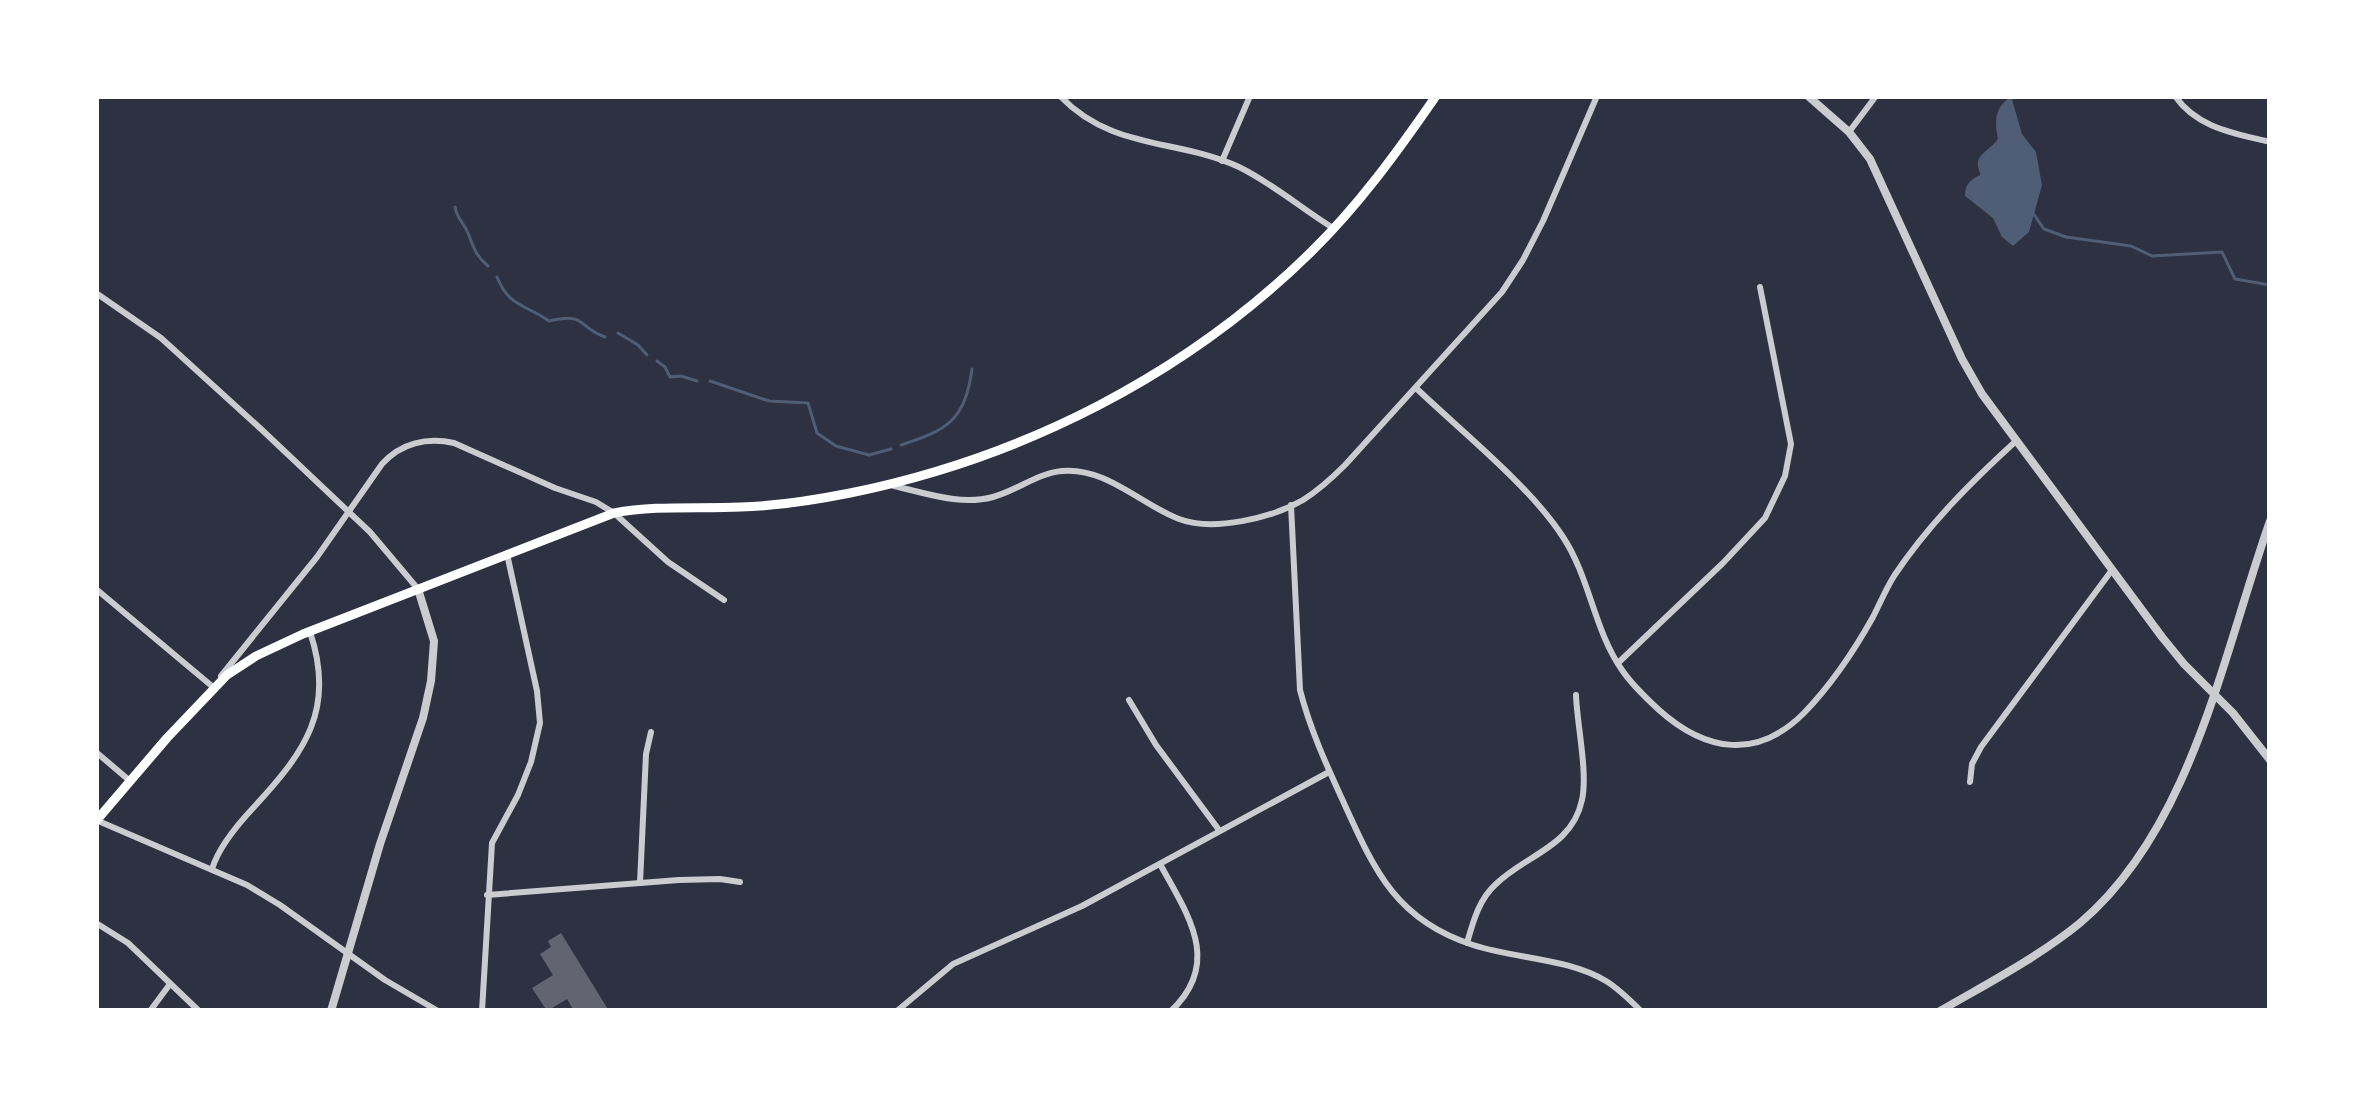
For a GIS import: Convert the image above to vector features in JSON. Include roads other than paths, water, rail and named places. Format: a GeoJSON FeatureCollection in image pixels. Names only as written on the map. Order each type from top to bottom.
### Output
{"type":"FeatureCollection","features":[{"type":"Feature","properties":{"kind":"main road"},"geometry":{"type":"LineString","coordinates":[[96,821],[214,687],[256,656],[310,632],[614,513],[746,507],[848,494],[1008,448],[1102,403],[1225,327],[1312,251],[1399,150],[1436,96]]}},
{"type":"Feature","properties":{"kind":"street"},"geometry":{"type":"LineString","coordinates":[[1060,96],[1089,120],[1118,135],[1242,169],[1333,228]]}},
{"type":"Feature","properties":{"kind":"street"},"geometry":{"type":"LineString","coordinates":[[1222,161],[1250,96]]}},
{"type":"Feature","properties":{"kind":"street"},"geometry":{"type":"LineString","coordinates":[[888,484],[972,500],[1059,471],[1087,473],[1180,520],[1210,525],[1291,506],[1324,485],[1502,292],[1523,260],[1597,96]]}},
{"type":"Feature","properties":{"kind":"street"},"geometry":{"type":"LineString","coordinates":[[1808,96],[1850,132],[1875,170],[1962,359],[1988,402],[2184,664],[2270,760]]}},
{"type":"Feature","properties":{"kind":"street"},"geometry":{"type":"LineString","coordinates":[[1850,132],[1876,96]]}},
{"type":"Feature","properties":{"kind":"street"},"geometry":{"type":"LineString","coordinates":[[2175,96],[2190,115],[2208,125],[2270,142]]}},
{"type":"Feature","properties":{"kind":"street"},"geometry":{"type":"LineString","coordinates":[[1618,663],[1765,518],[1784,476],[1791,445],[1760,287]]}},
{"type":"Feature","properties":{"kind":"street"},"geometry":{"type":"LineString","coordinates":[[96,293],[185,359],[370,532],[418,589],[434,641],[431,681],[332,1011]]}},
{"type":"Feature","properties":{"kind":"street"},"geometry":{"type":"LineString","coordinates":[[1416,388],[1523,489],[1564,538],[1604,637],[1642,694],[1694,736],[1715,743],[1751,745],[1784,730],[1834,678],[1891,581],[1934,523],[2016,441]]}},
{"type":"Feature","properties":{"kind":"street"},"geometry":{"type":"LineString","coordinates":[[96,589],[214,687],[389,456],[424,440],[438,439],[596,502],[668,562],[724,600]]}},
{"type":"Feature","properties":{"kind":"street"},"geometry":{"type":"LineString","coordinates":[[1291,506],[1300,689],[1313,738],[1382,881],[1425,922],[1467,943],[1578,969],[1607,982],[1641,1011]]}},
{"type":"Feature","properties":{"kind":"street"},"geometry":{"type":"LineString","coordinates":[[1940,1011],[2084,920],[2133,866],[2163,819],[2186,768],[2270,521]]}},
{"type":"Feature","properties":{"kind":"street"},"geometry":{"type":"LineString","coordinates":[[482,1011],[492,843],[518,795],[540,723],[507,554]]}},
{"type":"Feature","properties":{"kind":"street"},"geometry":{"type":"LineString","coordinates":[[1970,782],[1981,747],[2112,570]]}},
{"type":"Feature","properties":{"kind":"street"},"geometry":{"type":"LineString","coordinates":[[212,869],[241,821],[300,752],[318,710],[321,678],[310,632]]}},
{"type":"Feature","properties":{"kind":"street"},"geometry":{"type":"LineString","coordinates":[[1467,943],[1477,911],[1494,885],[1557,843],[1576,819],[1583,780],[1576,695]]}},
{"type":"Feature","properties":{"kind":"street"},"geometry":{"type":"LineString","coordinates":[[1129,700],[1219,831]]}},
{"type":"Feature","properties":{"kind":"street"},"geometry":{"type":"LineString","coordinates":[[640,883],[651,732]]}},
{"type":"Feature","properties":{"kind":"street"},"geometry":{"type":"LineString","coordinates":[[96,752],[130,781]]}},
{"type":"Feature","properties":{"kind":"street"},"geometry":{"type":"LineString","coordinates":[[897,1011],[953,964],[1082,906],[1329,772]]}},
{"type":"Feature","properties":{"kind":"street"},"geometry":{"type":"LineString","coordinates":[[96,821],[247,885],[438,1011]]}},
{"type":"Feature","properties":{"kind":"street"},"geometry":{"type":"LineString","coordinates":[[1160,864],[1191,920],[1198,954],[1193,982],[1171,1011]]}},
{"type":"Feature","properties":{"kind":"street"},"geometry":{"type":"LineString","coordinates":[[487,895],[640,883],[740,882]]}},
{"type":"Feature","properties":{"kind":"street"},"geometry":{"type":"LineString","coordinates":[[96,923],[137,951],[199,1011]]}},
{"type":"Feature","properties":{"kind":"street"},"geometry":{"type":"LineString","coordinates":[[150,1011],[170,984]]}},
{"type":"Feature","properties":{"kind":"water"},"geometry":{"type":"Polygon","coordinates":[[[2011,96],[2022,134],[2036,152],[2042,185],[2029,232],[2013,246],[2002,237],[1993,218],[1965,196],[1969,183],[1980,175],[1979,159],[1998,139],[1997,115],[2011,96]]]}},
{"type":"Feature","properties":{"kind":"waterway"},"geometry":{"type":"LineString","coordinates":[[455,207],[475,251],[488,266]]}},
{"type":"Feature","properties":{"kind":"waterway"},"geometry":{"type":"LineString","coordinates":[[2033,213],[2044,229],[2066,237],[2131,246],[2152,256],[2222,252],[2235,279],[2270,285]]}},
{"type":"Feature","properties":{"kind":"waterway"},"geometry":{"type":"LineString","coordinates":[[497,277],[512,300],[549,321],[576,319],[605,337]]}},
{"type":"Feature","properties":{"kind":"waterway"},"geometry":{"type":"LineString","coordinates":[[618,333],[647,355]]}},
{"type":"Feature","properties":{"kind":"waterway"},"geometry":{"type":"LineString","coordinates":[[657,361],[670,377],[697,381]]}},
{"type":"Feature","properties":{"kind":"waterway"},"geometry":{"type":"LineString","coordinates":[[901,445],[951,421],[965,400],[972,369]]}},
{"type":"Feature","properties":{"kind":"waterway"},"geometry":{"type":"LineString","coordinates":[[710,381],[769,401],[808,403],[817,433],[836,446],[869,455],[891,449]]}}]}
